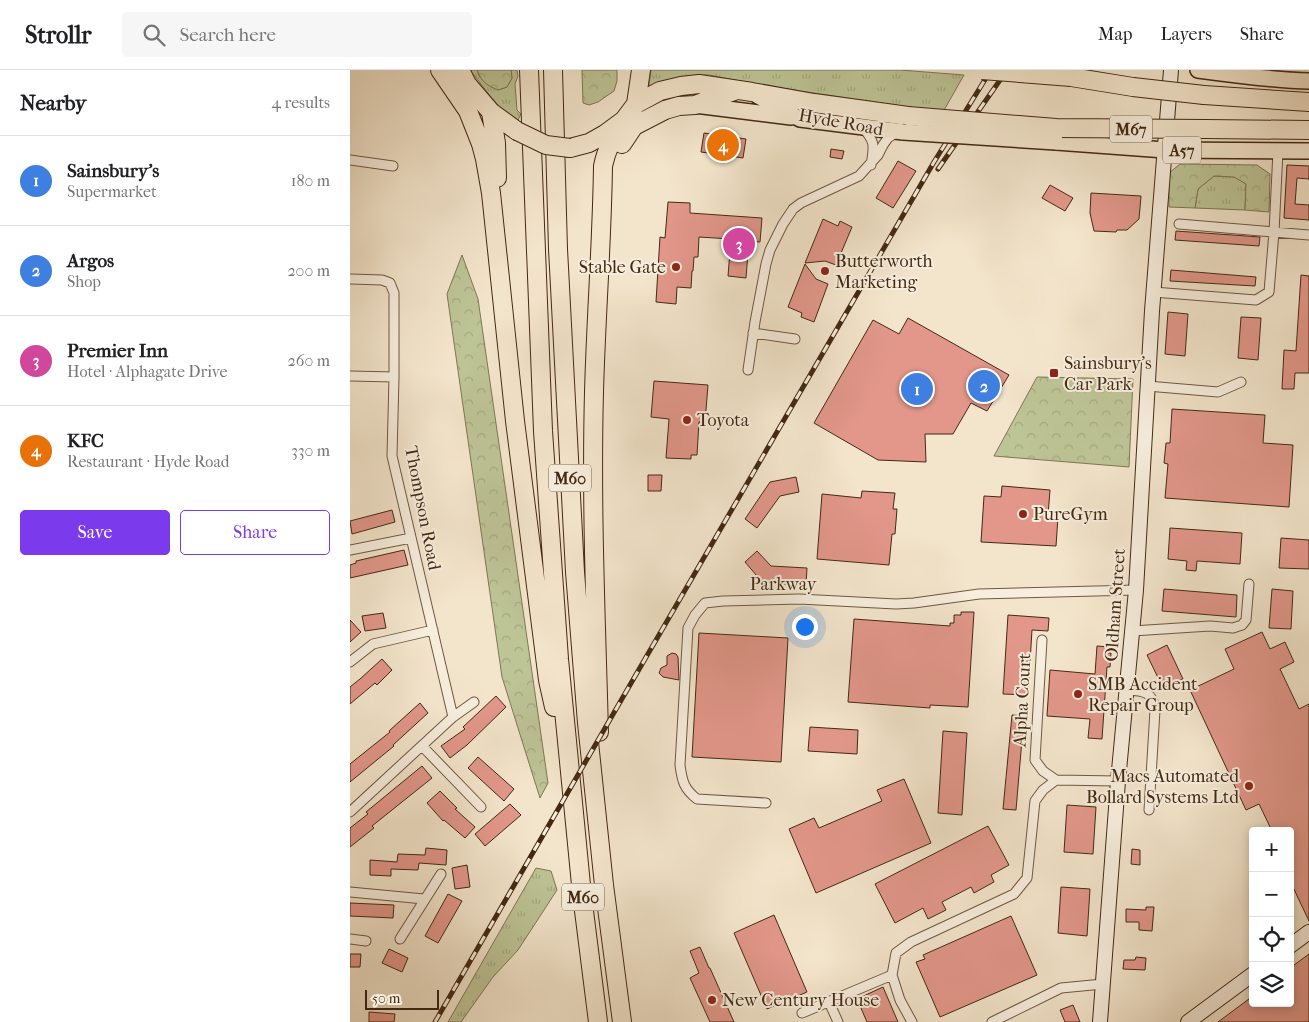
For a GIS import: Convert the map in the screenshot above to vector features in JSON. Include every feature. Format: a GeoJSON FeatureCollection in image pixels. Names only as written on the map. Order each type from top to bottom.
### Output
{"type":"FeatureCollection","features":[{"type":"Feature","properties":{"kind":"highway"},"geometry":{"type":"LineString","coordinates":[[440,70],[468,110],[488,144]]}},
{"type":"Feature","properties":{"kind":"highway"},"geometry":{"type":"LineString","coordinates":[[454,70],[464,77],[491,112],[517,131],[546,145],[570,148],[589,143],[624,120]]}},
{"type":"Feature","properties":{"kind":"highway","name":"M60"},"geometry":{"type":"LineString","coordinates":[[529,70],[543,431],[559,659],[582,895],[598,1022]]}},
{"type":"Feature","properties":{"kind":"highway","name":"M60"},"geometry":{"type":"LineString","coordinates":[[553,70],[558,249],[575,572],[587,723],[604,885],[622,1022]]}},
{"type":"Feature","properties":{"kind":"highway"},"geometry":{"type":"LineString","coordinates":[[609,166],[606,154],[610,143],[636,104],[641,70]]}},
{"type":"Feature","properties":{"kind":"highway","name":"M67"},"geometry":{"type":"LineString","coordinates":[[982,70],[1071,77],[1204,96],[1309,102]]}},
{"type":"Feature","properties":{"kind":"highway","name":"Hyde Road"},"geometry":{"type":"LineString","coordinates":[[636,104],[660,91],[680,86],[699,84],[744,91]]}},
{"type":"Feature","properties":{"kind":"highway","name":"M67"},"geometry":{"type":"LineString","coordinates":[[744,91],[814,103],[903,127],[1309,130]]}},
{"type":"Feature","properties":{"kind":"highway","name":"A57"},"geometry":{"type":"LineString","coordinates":[[609,166],[634,126],[665,110],[679,106],[695,105],[744,91]]}},
{"type":"Feature","properties":{"kind":"highway"},"geometry":{"type":"LineString","coordinates":[[488,144],[491,112]]}},
{"type":"Feature","properties":{"kind":"highway","name":"M60"},"geometry":{"type":"LineString","coordinates":[[488,144],[491,194],[515,421],[548,680],[569,771]]}},
{"type":"Feature","properties":{"kind":"highway","name":"M60"},"geometry":{"type":"LineString","coordinates":[[604,885],[594,574],[593,480],[594,390],[603,194],[609,166]]}},
{"type":"Feature","properties":{"kind":"main road"},"geometry":{"type":"LineString","coordinates":[[1198,70],[1290,75],[1309,81]]}},
{"type":"Feature","properties":{"kind":"main road","name":"Hyde Road"},"geometry":{"type":"LineString","coordinates":[[744,91],[800,119],[862,127],[903,127],[1056,142],[1165,150]]}},
{"type":"Feature","properties":{"kind":"main road","name":"A57"},"geometry":{"type":"LineString","coordinates":[[695,105],[800,119]]}},
{"type":"Feature","properties":{"kind":"main road","name":"A57"},"geometry":{"type":"LineString","coordinates":[[1165,150],[1309,151]]}},
{"type":"Feature","properties":{"kind":"street","name":"Oldham Street"},"geometry":{"type":"LineString","coordinates":[[1100,1022],[1118,781],[1136,590],[1153,292],[1171,70]]}},
{"type":"Feature","properties":{"kind":"street"},"geometry":{"type":"LineString","coordinates":[[862,127],[870,136],[874,147],[870,165]]}},
{"type":"Feature","properties":{"kind":"street"},"geometry":{"type":"LineString","coordinates":[[748,370],[766,264],[770,250],[783,224],[793,209],[801,202],[859,176],[878,155],[888,138],[903,127]]}},
{"type":"Feature","properties":{"kind":"street"},"geometry":{"type":"LineString","coordinates":[[1153,292],[1256,300],[1269,292],[1278,151]]}},
{"type":"Feature","properties":{"kind":"street"},"geometry":{"type":"LineString","coordinates":[[350,160],[393,166]]}},
{"type":"Feature","properties":{"kind":"street"},"geometry":{"type":"LineString","coordinates":[[1179,224],[1309,234]]}},
{"type":"Feature","properties":{"kind":"street","name":"Thompson Road"},"geometry":{"type":"LineString","coordinates":[[350,279],[382,280],[390,283],[394,293],[392,456],[453,717]]}},
{"type":"Feature","properties":{"kind":"street"},"geometry":{"type":"LineString","coordinates":[[753,334],[795,339]]}},
{"type":"Feature","properties":{"kind":"street"},"geometry":{"type":"LineString","coordinates":[[350,376],[394,377]]}},
{"type":"Feature","properties":{"kind":"street"},"geometry":{"type":"LineString","coordinates":[[1147,386],[1218,392],[1241,382]]}},
{"type":"Feature","properties":{"kind":"street"},"geometry":{"type":"LineString","coordinates":[[350,550],[411,538]]}},
{"type":"Feature","properties":{"kind":"street"},"geometry":{"type":"LineString","coordinates":[[1132,631],[1210,626],[1233,628],[1242,625],[1246,620],[1249,584]]}},
{"type":"Feature","properties":{"kind":"street","name":"Parkway"},"geometry":{"type":"LineString","coordinates":[[766,803],[697,799],[682,782],[680,765],[688,628],[695,615],[705,603],[799,599],[896,604],[979,594],[1136,590]]}},
{"type":"Feature","properties":{"kind":"street"},"geometry":{"type":"LineString","coordinates":[[350,662],[373,644],[432,630]]}},
{"type":"Feature","properties":{"kind":"street","name":"Alpha Court"},"geometry":{"type":"LineString","coordinates":[[1042,640],[1035,760],[1043,771],[1056,780]]}},
{"type":"Feature","properties":{"kind":"street"},"geometry":{"type":"LineString","coordinates":[[1126,690],[1150,695],[1154,702],[1149,810]]}},
{"type":"Feature","properties":{"kind":"street"},"geometry":{"type":"LineString","coordinates":[[350,812],[453,717],[474,702]]}},
{"type":"Feature","properties":{"kind":"street"},"geometry":{"type":"LineString","coordinates":[[422,746],[480,807]]}},
{"type":"Feature","properties":{"kind":"street"},"geometry":{"type":"LineString","coordinates":[[912,1022],[900,1000],[892,975],[896,953],[911,942],[1014,894],[1027,878],[1035,802],[1043,790],[1056,780],[1118,781]]}},
{"type":"Feature","properties":{"kind":"street"},"geometry":{"type":"LineString","coordinates":[[400,939],[440,874]]}},
{"type":"Feature","properties":{"kind":"street"},"geometry":{"type":"LineString","coordinates":[[350,892],[424,899]]}},
{"type":"Feature","properties":{"kind":"street"},"geometry":{"type":"LineString","coordinates":[[1294,943],[1309,932]]}},
{"type":"Feature","properties":{"kind":"street"},"geometry":{"type":"LineString","coordinates":[[350,939],[366,940]]}},
{"type":"Feature","properties":{"kind":"street"},"geometry":{"type":"LineString","coordinates":[[802,1013],[892,975]]}},
{"type":"Feature","properties":{"kind":"street"},"geometry":{"type":"LineString","coordinates":[[1188,1022],[1249,977]]}},
{"type":"Feature","properties":{"kind":"street"},"geometry":{"type":"LineString","coordinates":[[992,1022],[1061,988],[1103,984]]}},
{"type":"Feature","properties":{"kind":"street"},"geometry":{"type":"LineString","coordinates":[[829,1002],[838,1022]]}},
{"type":"Feature","properties":{"kind":"green space"},"geometry":{"type":"Polygon","coordinates":[[[470,70],[477,70],[479,76],[498,90],[507,87],[512,78],[511,70],[517,70],[518,76],[515,84],[517,110],[521,114],[518,120],[500,107],[470,70]]]}},
{"type":"Feature","properties":{"kind":"green space"},"geometry":{"type":"Polygon","coordinates":[[[477,70],[511,70],[512,78],[507,87],[498,90],[485,83],[477,70]]]}},
{"type":"Feature","properties":{"kind":"green space"},"geometry":{"type":"Polygon","coordinates":[[[582,70],[617,70],[617,81],[614,91],[598,102],[589,105],[583,103],[582,70]]]}},
{"type":"Feature","properties":{"kind":"green space"},"geometry":{"type":"Polygon","coordinates":[[[651,70],[900,70],[964,75],[943,112],[766,86],[709,75],[684,77],[648,92],[651,70]]]}},
{"type":"Feature","properties":{"kind":"green space"},"geometry":{"type":"Polygon","coordinates":[[[1180,164],[1257,165],[1270,174],[1269,212],[1245,210],[1246,184],[1234,177],[1214,176],[1198,189],[1195,208],[1169,207],[1169,173],[1180,164]]]}},
{"type":"Feature","properties":{"kind":"green space"},"geometry":{"type":"Polygon","coordinates":[[[1214,176],[1235,177],[1246,184],[1245,210],[1195,208],[1198,189],[1214,176]]]}},
{"type":"Feature","properties":{"kind":"green space"},"geometry":{"type":"Polygon","coordinates":[[[462,255],[478,299],[548,783],[540,798],[502,677],[447,294],[462,255]]]}},
{"type":"Feature","properties":{"kind":"green space"},"geometry":{"type":"Polygon","coordinates":[[[1037,377],[1133,379],[1129,467],[994,456],[1037,377]]]}},
{"type":"Feature","properties":{"kind":"green space"},"geometry":{"type":"Polygon","coordinates":[[[536,868],[551,871],[557,890],[518,950],[493,977],[461,1022],[448,1022],[536,868]]]}},
{"type":"Feature","properties":{"kind":"building"},"geometry":{"type":"Polygon","coordinates":[[[704,133],[746,139],[743,158],[701,152],[704,133]]]}},
{"type":"Feature","properties":{"kind":"building"},"geometry":{"type":"Polygon","coordinates":[[[831,149],[844,151],[842,159],[830,157],[831,149]]]}},
{"type":"Feature","properties":{"kind":"building"},"geometry":{"type":"Polygon","coordinates":[[[898,161],[916,171],[893,208],[876,198],[898,161]]]}},
{"type":"Feature","properties":{"kind":"building"},"geometry":{"type":"Polygon","coordinates":[[[1287,165],[1309,166],[1309,179],[1297,178],[1295,204],[1309,205],[1309,220],[1284,218],[1287,165]]]}},
{"type":"Feature","properties":{"kind":"building"},"geometry":{"type":"Polygon","coordinates":[[[1050,185],[1073,198],[1065,211],[1042,198],[1050,185]]]}},
{"type":"Feature","properties":{"kind":"building"},"geometry":{"type":"Polygon","coordinates":[[[1091,193],[1141,196],[1139,219],[1127,230],[1117,230],[1116,232],[1094,231],[1090,213],[1091,193]]]}},
{"type":"Feature","properties":{"kind":"building"},"geometry":{"type":"Polygon","coordinates":[[[668,202],[690,203],[690,213],[762,218],[760,242],[749,241],[746,278],[728,276],[731,239],[699,237],[698,257],[694,257],[691,288],[677,287],[676,304],[656,302],[660,237],[665,238],[668,202]]]}},
{"type":"Feature","properties":{"kind":"building"},"geometry":{"type":"Polygon","coordinates":[[[823,219],[838,226],[840,221],[852,227],[836,265],[825,261],[805,263],[823,219]]]}},
{"type":"Feature","properties":{"kind":"building"},"geometry":{"type":"Polygon","coordinates":[[[1176,231],[1260,237],[1259,246],[1175,240],[1176,231]]]}},
{"type":"Feature","properties":{"kind":"building"},"geometry":{"type":"Polygon","coordinates":[[[805,264],[816,279],[828,284],[814,322],[801,317],[802,313],[788,307],[805,264]]]}},
{"type":"Feature","properties":{"kind":"building"},"geometry":{"type":"Polygon","coordinates":[[[1171,270],[1256,277],[1255,286],[1170,281],[1171,270]]]}},
{"type":"Feature","properties":{"kind":"building"},"geometry":{"type":"Polygon","coordinates":[[[1301,275],[1309,276],[1309,373],[1295,373],[1294,389],[1282,389],[1284,350],[1296,351],[1301,275]]]}},
{"type":"Feature","properties":{"kind":"building"},"geometry":{"type":"Polygon","coordinates":[[[1168,312],[1188,314],[1185,356],[1165,354],[1168,312]]]}},
{"type":"Feature","properties":{"kind":"building"},"geometry":{"type":"Polygon","coordinates":[[[1241,317],[1261,318],[1258,360],[1238,358],[1241,317]]]}},
{"type":"Feature","properties":{"kind":"building"},"geometry":{"type":"Polygon","coordinates":[[[908,318],[1009,375],[987,411],[971,403],[953,434],[925,434],[926,462],[878,460],[814,423],[873,320],[899,334],[908,318]]]}},
{"type":"Feature","properties":{"kind":"building","name":"Toyota"},"geometry":{"type":"Polygon","coordinates":[[[654,381],[708,385],[705,422],[699,422],[697,455],[691,455],[691,459],[666,458],[669,419],[651,417],[654,381]]]}},
{"type":"Feature","properties":{"kind":"building"},"geometry":{"type":"Polygon","coordinates":[[[1172,409],[1265,415],[1263,443],[1293,445],[1289,507],[1165,498],[1168,464],[1164,463],[1166,443],[1170,443],[1172,409]]]}},
{"type":"Feature","properties":{"kind":"building"},"geometry":{"type":"Polygon","coordinates":[[[648,475],[662,475],[661,491],[648,491],[648,475]]]}},
{"type":"Feature","properties":{"kind":"building"},"geometry":{"type":"Polygon","coordinates":[[[796,477],[799,492],[780,496],[757,528],[745,519],[770,482],[796,477]]]}},
{"type":"Feature","properties":{"kind":"building"},"geometry":{"type":"Polygon","coordinates":[[[1002,486],[1050,490],[1048,516],[1058,517],[1056,546],[981,542],[984,496],[1001,497],[1002,486]]]}},
{"type":"Feature","properties":{"kind":"building"},"geometry":{"type":"Polygon","coordinates":[[[862,491],[895,493],[893,509],[897,509],[895,534],[892,534],[889,565],[817,559],[822,494],[861,498],[862,491]]]}},
{"type":"Feature","properties":{"kind":"building"},"geometry":{"type":"Polygon","coordinates":[[[392,510],[395,522],[352,534],[350,521],[392,510]]]}},
{"type":"Feature","properties":{"kind":"building"},"geometry":{"type":"Polygon","coordinates":[[[1170,528],[1242,533],[1240,564],[1197,561],[1196,571],[1186,570],[1187,561],[1168,559],[1170,528]]]}},
{"type":"Feature","properties":{"kind":"building"},"geometry":{"type":"Polygon","coordinates":[[[1281,538],[1309,540],[1309,569],[1279,568],[1281,538]]]}},
{"type":"Feature","properties":{"kind":"building"},"geometry":{"type":"Polygon","coordinates":[[[404,550],[408,565],[350,578],[350,565],[356,563],[356,561],[404,550]]]}},
{"type":"Feature","properties":{"kind":"building"},"geometry":{"type":"Polygon","coordinates":[[[757,551],[771,566],[807,568],[806,585],[763,583],[745,562],[757,551]]]}},
{"type":"Feature","properties":{"kind":"building"},"geometry":{"type":"Polygon","coordinates":[[[1164,589],[1237,595],[1236,617],[1162,611],[1164,589]]]}},
{"type":"Feature","properties":{"kind":"building"},"geometry":{"type":"Polygon","coordinates":[[[1272,589],[1293,591],[1291,629],[1269,628],[1272,589]]]}},
{"type":"Feature","properties":{"kind":"building"},"geometry":{"type":"Polygon","coordinates":[[[961,612],[974,612],[968,707],[930,705],[930,708],[848,702],[854,619],[950,626],[950,623],[954,623],[954,615],[961,615],[961,612]]]}},
{"type":"Feature","properties":{"kind":"building"},"geometry":{"type":"Polygon","coordinates":[[[383,613],[386,628],[365,631],[362,616],[383,613]]]}},
{"type":"Feature","properties":{"kind":"building"},"geometry":{"type":"Polygon","coordinates":[[[1008,615],[1049,618],[1048,631],[1032,630],[1028,695],[1003,694],[1008,615]]]}},
{"type":"Feature","properties":{"kind":"building"},"geometry":{"type":"Polygon","coordinates":[[[350,620],[361,632],[350,642],[350,620]]]}},
{"type":"Feature","properties":{"kind":"building"},"geometry":{"type":"Polygon","coordinates":[[[1262,632],[1270,649],[1285,642],[1294,662],[1280,669],[1299,709],[1309,704],[1309,921],[1294,889],[1294,827],[1270,827],[1259,804],[1246,810],[1190,690],[1234,669],[1225,649],[1262,632]]]}},
{"type":"Feature","properties":{"kind":"building"},"geometry":{"type":"Polygon","coordinates":[[[699,633],[788,638],[781,762],[692,757],[699,633]]]}},
{"type":"Feature","properties":{"kind":"building"},"geometry":{"type":"Polygon","coordinates":[[[1167,645],[1183,679],[1163,688],[1147,655],[1167,645]]]}},
{"type":"Feature","properties":{"kind":"building"},"geometry":{"type":"Polygon","coordinates":[[[1097,646],[1109,647],[1108,653],[1111,653],[1110,667],[1107,667],[1102,739],[1088,738],[1090,719],[1047,716],[1050,670],[1095,674],[1097,646]]]}},
{"type":"Feature","properties":{"kind":"building"},"geometry":{"type":"Polygon","coordinates":[[[672,653],[678,657],[679,680],[663,677],[659,673],[661,668],[667,665],[667,656],[672,653]]]}},
{"type":"Feature","properties":{"kind":"building"},"geometry":{"type":"Polygon","coordinates":[[[382,659],[392,670],[377,685],[375,683],[350,704],[350,687],[382,659]]]}},
{"type":"Feature","properties":{"kind":"building"},"geometry":{"type":"Polygon","coordinates":[[[496,696],[506,707],[467,745],[450,758],[441,746],[465,729],[463,727],[496,696]]]}},
{"type":"Feature","properties":{"kind":"building"},"geometry":{"type":"Polygon","coordinates":[[[420,703],[428,713],[394,746],[350,782],[350,764],[390,732],[420,703]]]}},
{"type":"Feature","properties":{"kind":"building"},"geometry":{"type":"Polygon","coordinates":[[[1012,715],[1024,716],[1016,810],[1003,809],[1012,715]]]}},
{"type":"Feature","properties":{"kind":"building"},"geometry":{"type":"Polygon","coordinates":[[[810,727],[858,730],[857,754],[808,751],[810,727]]]}},
{"type":"Feature","properties":{"kind":"building"},"geometry":{"type":"Polygon","coordinates":[[[943,731],[967,733],[962,815],[938,813],[943,731]]]}},
{"type":"Feature","properties":{"kind":"building"},"geometry":{"type":"Polygon","coordinates":[[[478,757],[514,789],[504,801],[468,768],[478,757]]]}},
{"type":"Feature","properties":{"kind":"building"},"geometry":{"type":"Polygon","coordinates":[[[422,766],[432,778],[372,826],[374,828],[350,847],[350,828],[368,814],[366,812],[422,766]]]}},
{"type":"Feature","properties":{"kind":"building"},"geometry":{"type":"Polygon","coordinates":[[[904,779],[931,843],[816,893],[789,829],[814,818],[819,828],[882,801],[877,790],[904,779]]]}},
{"type":"Feature","properties":{"kind":"building"},"geometry":{"type":"Polygon","coordinates":[[[440,791],[457,808],[455,809],[475,827],[465,838],[443,821],[427,803],[440,791]]]}},
{"type":"Feature","properties":{"kind":"building"},"geometry":{"type":"Polygon","coordinates":[[[510,804],[521,815],[485,846],[475,834],[510,804]]]}},
{"type":"Feature","properties":{"kind":"building"},"geometry":{"type":"Polygon","coordinates":[[[1067,805],[1096,807],[1093,854],[1064,852],[1067,805]]]}},
{"type":"Feature","properties":{"kind":"building"},"geometry":{"type":"Polygon","coordinates":[[[988,826],[1009,865],[991,875],[994,882],[974,893],[971,887],[942,902],[946,910],[928,919],[923,908],[895,923],[875,884],[988,826]]]}},
{"type":"Feature","properties":{"kind":"building"},"geometry":{"type":"Polygon","coordinates":[[[426,848],[447,850],[446,865],[419,863],[418,870],[391,869],[391,876],[370,875],[370,860],[397,862],[398,854],[425,855],[426,848]]]}},
{"type":"Feature","properties":{"kind":"building"},"geometry":{"type":"Polygon","coordinates":[[[1132,849],[1140,850],[1140,865],[1131,864],[1132,849]]]}},
{"type":"Feature","properties":{"kind":"building"},"geometry":{"type":"Polygon","coordinates":[[[467,865],[470,887],[455,889],[452,868],[467,865]]]}},
{"type":"Feature","properties":{"kind":"building"},"geometry":{"type":"Polygon","coordinates":[[[1061,887],[1090,889],[1087,936],[1058,933],[1061,887]]]}},
{"type":"Feature","properties":{"kind":"building"},"geometry":{"type":"Polygon","coordinates":[[[448,894],[462,901],[438,943],[425,936],[448,894]]]}},
{"type":"Feature","properties":{"kind":"building"},"geometry":{"type":"Polygon","coordinates":[[[350,903],[394,905],[393,918],[350,916],[350,903]]]}},
{"type":"Feature","properties":{"kind":"building"},"geometry":{"type":"Polygon","coordinates":[[[1146,907],[1154,907],[1152,931],[1139,930],[1139,922],[1126,922],[1126,909],[1146,910],[1146,907]]]}},
{"type":"Feature","properties":{"kind":"building"},"geometry":{"type":"Polygon","coordinates":[[[774,915],[807,992],[767,1009],[734,933],[774,915]]]}},
{"type":"Feature","properties":{"kind":"building"},"geometry":{"type":"Polygon","coordinates":[[[1011,916],[1037,975],[940,1017],[916,962],[925,959],[923,955],[1011,916]]]}},
{"type":"Feature","properties":{"kind":"building","name":"New Century House"},"geometry":{"type":"Polygon","coordinates":[[[700,947],[734,1022],[710,1022],[690,978],[699,973],[690,951],[700,947]]]}},
{"type":"Feature","properties":{"kind":"building"},"geometry":{"type":"Polygon","coordinates":[[[389,949],[408,958],[402,972],[382,963],[389,949]]]}},
{"type":"Feature","properties":{"kind":"building"},"geometry":{"type":"Polygon","coordinates":[[[350,954],[361,954],[360,967],[350,967],[350,954]]]}},
{"type":"Feature","properties":{"kind":"building"},"geometry":{"type":"Polygon","coordinates":[[[1309,954],[1309,1022],[1218,1022],[1249,999],[1249,1007],[1294,1007],[1294,965],[1309,954]]]}},
{"type":"Feature","properties":{"kind":"building"},"geometry":{"type":"Polygon","coordinates":[[[1136,957],[1146,958],[1145,970],[1123,969],[1124,960],[1135,960],[1136,957]]]}},
{"type":"Feature","properties":{"kind":"building"},"geometry":{"type":"Polygon","coordinates":[[[883,987],[898,1022],[867,1022],[857,999],[883,987]]]}},
{"type":"Feature","properties":{"kind":"building"},"geometry":{"type":"Polygon","coordinates":[[[1073,1005],[1080,1022],[1065,1022],[1060,1010],[1073,1005]]]}},
{"type":"Feature","properties":{"kind":"building"},"geometry":{"type":"Polygon","coordinates":[[[369,1012],[395,1014],[394,1022],[369,1022],[369,1012]]]}},
{"type":"Feature","properties":{"kind":"railway"},"geometry":{"type":"LineString","coordinates":[[435,1022],[934,162],[991,70]]}},
{"type":"Feature","properties":{"kind":"railway"},"geometry":{"type":"LineString","coordinates":[[938,169],[1007,70]]}},
{"type":"Feature","properties":{"kind":"place","name":"KFC"},"geometry":{"type":"Point","coordinates":[723,145]}},
{"type":"Feature","properties":{"kind":"place","name":"Premier Inn"},"geometry":{"type":"Point","coordinates":[739,244]}},
{"type":"Feature","properties":{"kind":"place","name":"Stable Gate"},"geometry":{"type":"Point","coordinates":[676,267]}},
{"type":"Feature","properties":{"kind":"place","name":"Butterworth Marketing"},"geometry":{"type":"Point","coordinates":[825,271]}},
{"type":"Feature","properties":{"kind":"place","name":"Sainsbury's Car Park"},"geometry":{"type":"Point","coordinates":[1054,373]}},
{"type":"Feature","properties":{"kind":"place","name":"Argos"},"geometry":{"type":"Point","coordinates":[984,386]}},
{"type":"Feature","properties":{"kind":"place","name":"Sainsbury's"},"geometry":{"type":"Point","coordinates":[917,389]}},
{"type":"Feature","properties":{"kind":"place","name":"Toyota"},"geometry":{"type":"Point","coordinates":[687,420]}},
{"type":"Feature","properties":{"kind":"place","name":"PureGym"},"geometry":{"type":"Point","coordinates":[1023,514]}},
{"type":"Feature","properties":{"kind":"place","name":"SMB Accident Repair Group"},"geometry":{"type":"Point","coordinates":[1078,694]}},
{"type":"Feature","properties":{"kind":"place","name":"Macs Automated Bollard Systems Ltd"},"geometry":{"type":"Point","coordinates":[1249,786]}},
{"type":"Feature","properties":{"kind":"place","name":"New Century House"},"geometry":{"type":"Point","coordinates":[712,1000]}}]}
